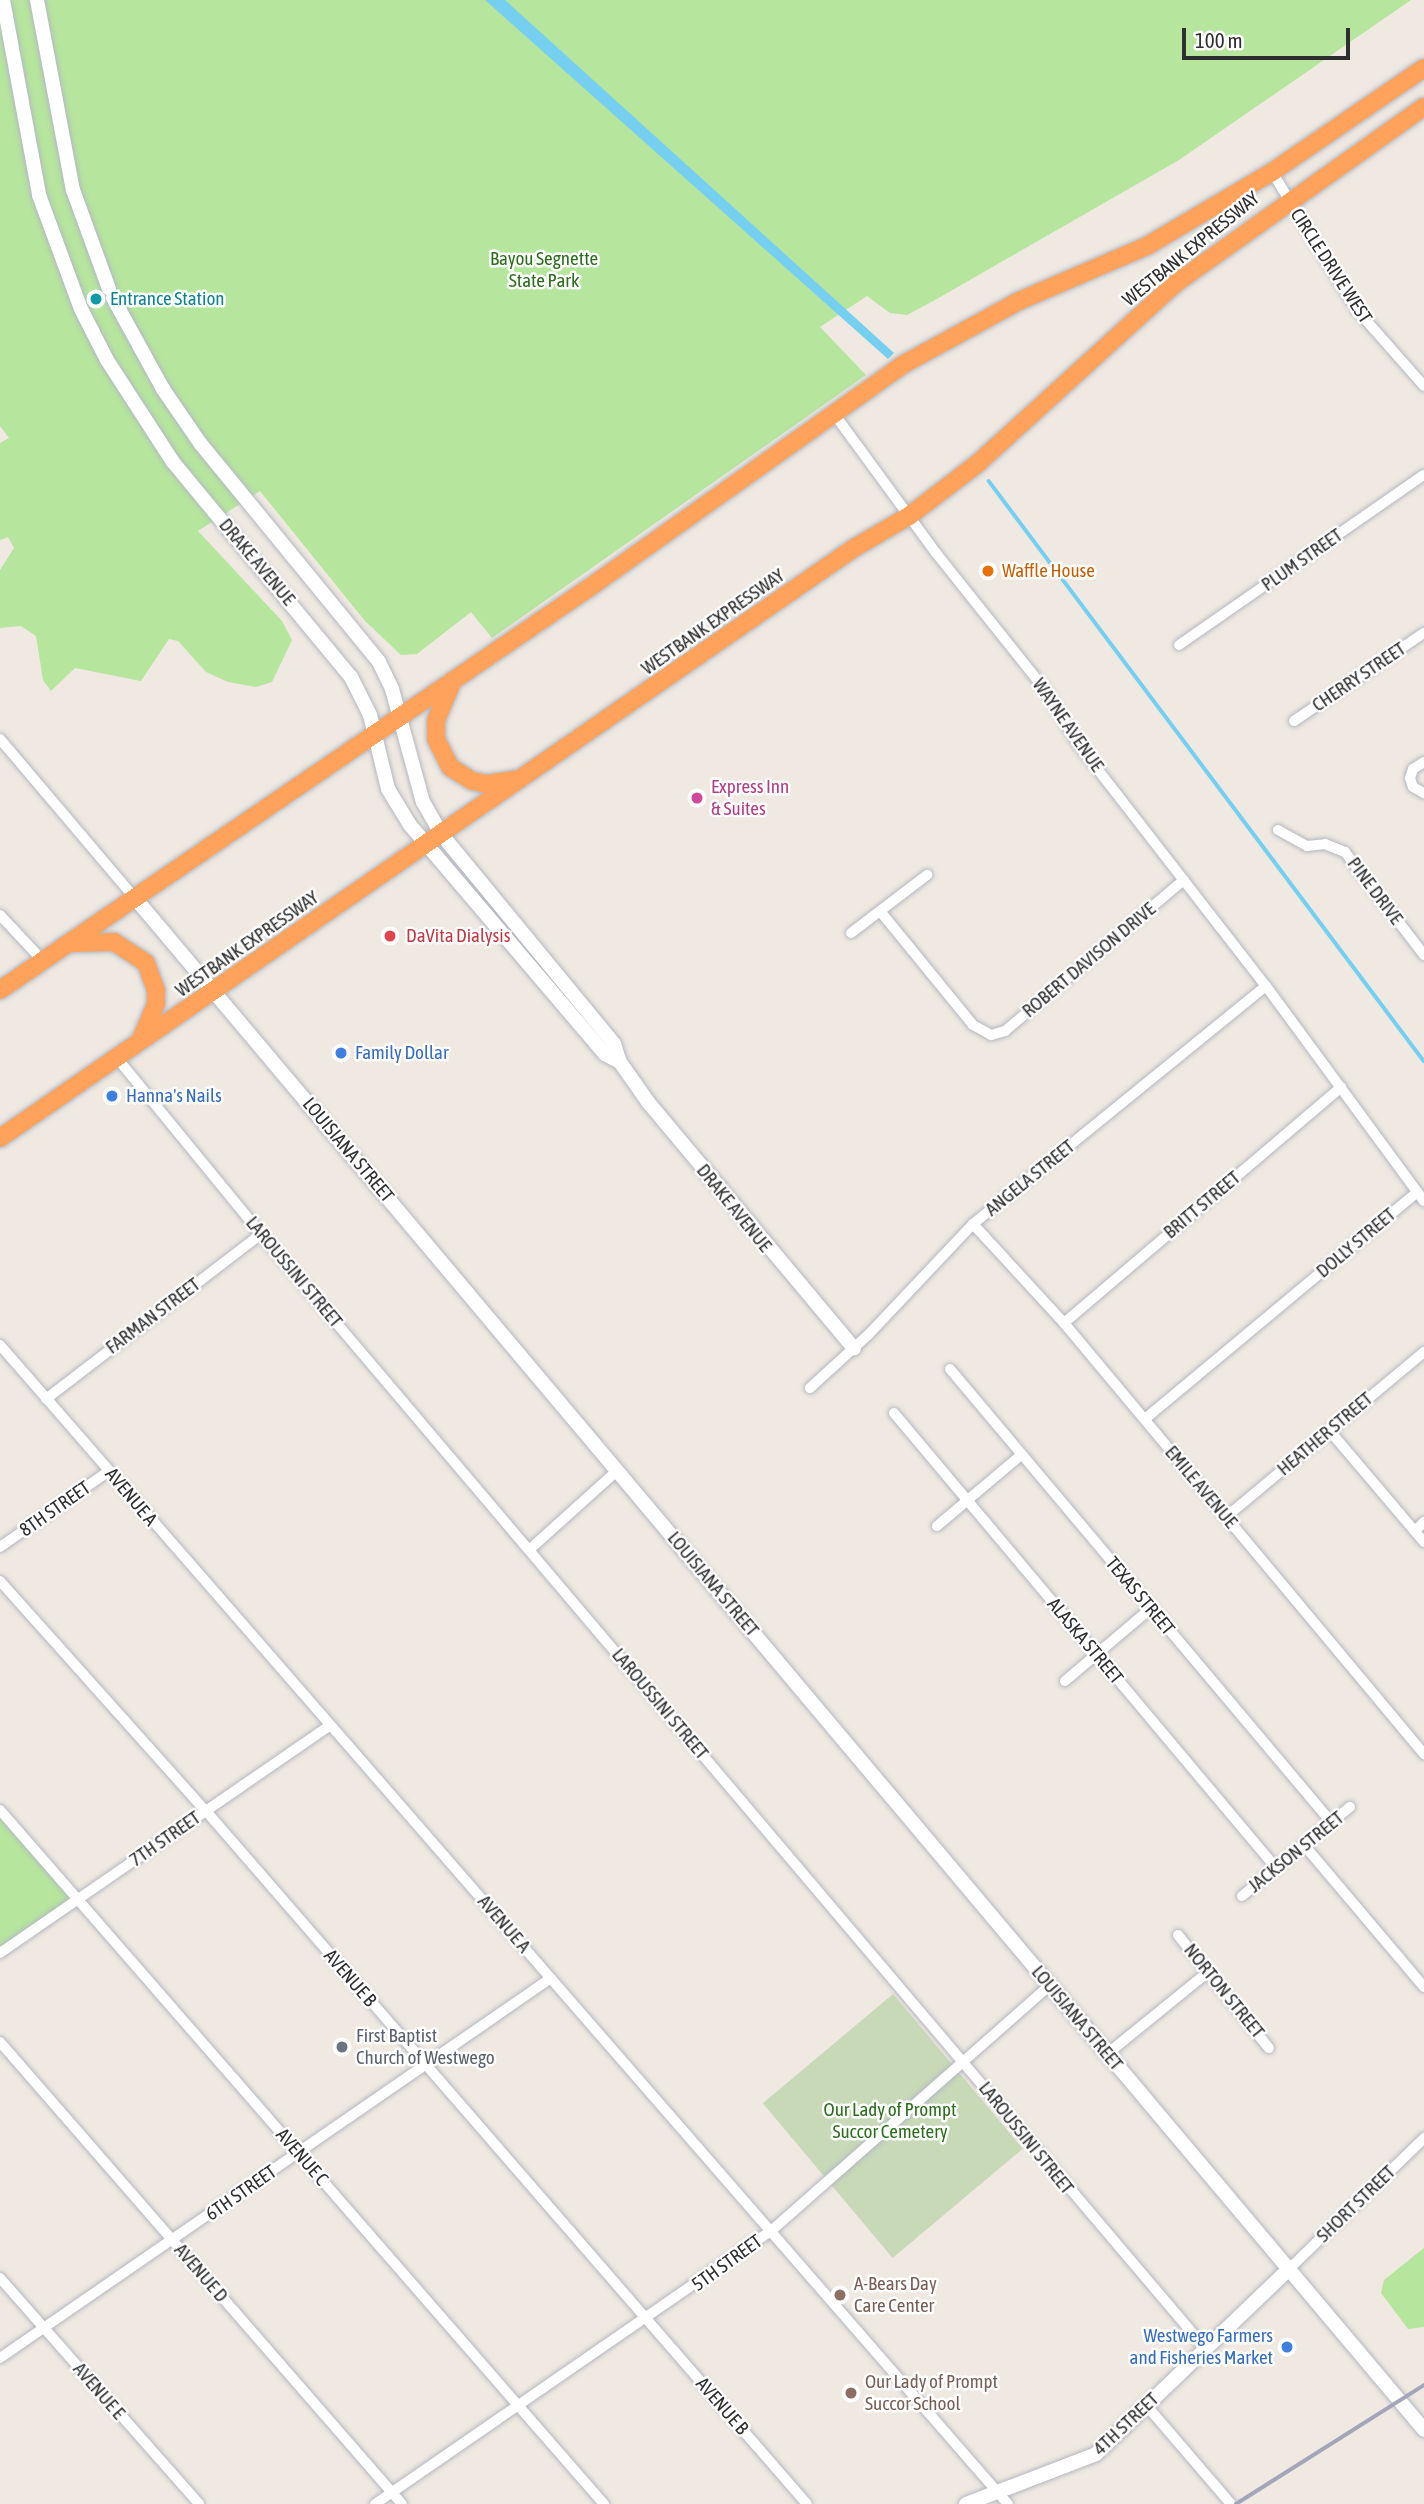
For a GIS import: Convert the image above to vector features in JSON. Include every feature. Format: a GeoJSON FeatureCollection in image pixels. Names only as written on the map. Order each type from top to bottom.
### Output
{"type":"FeatureCollection","features":[{"type":"Feature","properties":{"kind":"highway","name":"WESTBANK EXPRESSWAY"},"geometry":{"type":"LineString","coordinates":[[0,990],[454,679],[835,415],[902,365],[1018,302],[1147,247],[1272,172],[1424,68]]}},
{"type":"Feature","properties":{"kind":"highway","name":"WESTBANK EXPRESSWAY"},"geometry":{"type":"LineString","coordinates":[[0,1138],[525,778],[854,548],[909,516],[977,464],[1177,283],[1288,199],[1424,107]]}},
{"type":"Feature","properties":{"kind":"highway"},"geometry":{"type":"LineString","coordinates":[[454,679],[436,721],[436,739],[450,767],[472,781],[487,784],[525,778]]}},
{"type":"Feature","properties":{"kind":"highway"},"geometry":{"type":"LineString","coordinates":[[68,944],[114,942],[146,963],[153,975],[156,1004],[138,1044]]}},
{"type":"Feature","properties":{"kind":"street","name":"DRAKE AVENUE"},"geometry":{"type":"LineString","coordinates":[[3,0],[39,195],[81,309],[107,360],[173,462],[351,677],[363,696],[388,789],[435,840],[605,1054],[621,1062],[786,1272],[854,1348]]}},
{"type":"Feature","properties":{"kind":"street","name":"DRAKE AVENUE"},"geometry":{"type":"LineString","coordinates":[[37,0],[73,190],[111,293],[163,389],[200,443],[379,662],[400,716],[435,840]]}},
{"type":"Feature","properties":{"kind":"street","name":"CIRCLE DRIVE WEST"},"geometry":{"type":"LineString","coordinates":[[1272,172],[1357,310],[1424,386]]}},
{"type":"Feature","properties":{"kind":"street","name":"WAYNE AVENUE"},"geometry":{"type":"LineString","coordinates":[[835,415],[909,516],[1048,692],[1078,744],[1302,1034]]}},
{"type":"Feature","properties":{"kind":"street","name":"PLUM STREET"},"geometry":{"type":"LineString","coordinates":[[1179,645],[1424,475]]}},
{"type":"Feature","properties":{"kind":"street","name":"CHERRY STREET"},"geometry":{"type":"LineString","coordinates":[[1293,721],[1424,633]]}},
{"type":"Feature","properties":{"kind":"street","name":"LOUISIANA STREET"},"geometry":{"type":"LineString","coordinates":[[0,739],[215,991],[1424,2430]]}},
{"type":"Feature","properties":{"kind":"street"},"geometry":{"type":"LineString","coordinates":[[1424,762],[1412,769],[1410,778],[1413,787],[1424,793]]}},
{"type":"Feature","properties":{"kind":"street","name":"PINE DRIVE"},"geometry":{"type":"LineString","coordinates":[[1278,830],[1307,846],[1325,844],[1345,852],[1424,955]]}},
{"type":"Feature","properties":{"kind":"street"},"geometry":{"type":"LineString","coordinates":[[851,933],[927,875]]}},
{"type":"Feature","properties":{"kind":"street","name":"ROBERT DAVISON DRIVE"},"geometry":{"type":"LineString","coordinates":[[880,911],[973,1025],[991,1035],[1005,1031],[1184,880]]}},
{"type":"Feature","properties":{"kind":"street"},"geometry":{"type":"LineString","coordinates":[[0,915],[43,961]]}},
{"type":"Feature","properties":{"kind":"street","name":"ANGELA STREET"},"geometry":{"type":"LineString","coordinates":[[810,1388],[854,1348],[973,1224],[1266,986]]}},
{"type":"Feature","properties":{"kind":"street","name":"DOLLY STREET"},"geometry":{"type":"LineString","coordinates":[[1145,1419],[1421,1196],[1302,1034]]}},
{"type":"Feature","properties":{"kind":"street","name":"LAROUSSINI STREET"},"geometry":{"type":"LineString","coordinates":[[117,1058],[261,1234],[962,2060],[1065,2187],[1206,2349]]}},
{"type":"Feature","properties":{"kind":"street","name":"BRITT STREET"},"geometry":{"type":"LineString","coordinates":[[1064,1323],[1341,1087]]}},
{"type":"Feature","properties":{"kind":"street","name":"EMILE AVENUE"},"geometry":{"type":"LineString","coordinates":[[973,1224],[1064,1323],[1424,1754]]}},
{"type":"Feature","properties":{"kind":"street","name":"FARMAN STREET"},"geometry":{"type":"LineString","coordinates":[[46,1399],[261,1234]]}},
{"type":"Feature","properties":{"kind":"street","name":"AVENUE A"},"geometry":{"type":"LineString","coordinates":[[0,1345],[1008,2504]]}},
{"type":"Feature","properties":{"kind":"street","name":"HEATHER STREET"},"geometry":{"type":"LineString","coordinates":[[1226,1517],[1424,1352]]}},
{"type":"Feature","properties":{"kind":"street","name":"TEXAS STREET"},"geometry":{"type":"LineString","coordinates":[[950,1369],[1331,1822]]}},
{"type":"Feature","properties":{"kind":"street","name":"ALASKA STREET"},"geometry":{"type":"LineString","coordinates":[[894,1413],[1276,1868]]}},
{"type":"Feature","properties":{"kind":"street"},"geometry":{"type":"LineString","coordinates":[[1329,1430],[1424,1542]]}},
{"type":"Feature","properties":{"kind":"street"},"geometry":{"type":"LineString","coordinates":[[937,1526],[1021,1455]]}},
{"type":"Feature","properties":{"kind":"street","name":"8TH STREET"},"geometry":{"type":"LineString","coordinates":[[0,1547],[109,1471]]}},
{"type":"Feature","properties":{"kind":"street"},"geometry":{"type":"LineString","coordinates":[[529,1550],[618,1471]]}},
{"type":"Feature","properties":{"kind":"street"},"geometry":{"type":"LineString","coordinates":[[1415,1531],[1424,1522]]}},
{"type":"Feature","properties":{"kind":"street","name":"AVENUE B"},"geometry":{"type":"LineString","coordinates":[[0,1581],[206,1811],[807,2504]]}},
{"type":"Feature","properties":{"kind":"street"},"geometry":{"type":"LineString","coordinates":[[1065,1681],[1151,1608]]}},
{"type":"Feature","properties":{"kind":"street","name":"7TH STREET"},"geometry":{"type":"LineString","coordinates":[[0,1953],[330,1725]]}},
{"type":"Feature","properties":{"kind":"street","name":"JACKSON STREET"},"geometry":{"type":"LineString","coordinates":[[1242,1896],[1350,1807]]}},
{"type":"Feature","properties":{"kind":"street","name":"AVENUE C"},"geometry":{"type":"LineString","coordinates":[[0,1810],[604,2504]]}},
{"type":"Feature","properties":{"kind":"street"},"geometry":{"type":"LineString","coordinates":[[1304,1845],[1424,1987]]}},
{"type":"Feature","properties":{"kind":"street","name":"NORTON STREET"},"geometry":{"type":"LineString","coordinates":[[1178,1935],[1269,2048]]}},
{"type":"Feature","properties":{"kind":"street"},"geometry":{"type":"LineString","coordinates":[[1108,2054],[1208,1972]]}},
{"type":"Feature","properties":{"kind":"street","name":"6TH STREET"},"geometry":{"type":"LineString","coordinates":[[0,2358],[551,1978]]}},
{"type":"Feature","properties":{"kind":"street","name":"5TH STREET"},"geometry":{"type":"LineString","coordinates":[[375,2504],[771,2231],[1050,1985]]}},
{"type":"Feature","properties":{"kind":"street","name":"AVENUE D"},"geometry":{"type":"LineString","coordinates":[[0,2042],[402,2504]]}},
{"type":"Feature","properties":{"kind":"street","name":"SHORT STREET"},"geometry":{"type":"LineString","coordinates":[[1288,2270],[1424,2138]]}},
{"type":"Feature","properties":{"kind":"street","name":"4TH STREET"},"geometry":{"type":"LineString","coordinates":[[966,2504],[996,2490],[1078,2465],[1096,2454],[1288,2270]]}},
{"type":"Feature","properties":{"kind":"street","name":"AVENUE E"},"geometry":{"type":"LineString","coordinates":[[0,2278],[199,2504]]}},
{"type":"Feature","properties":{"kind":"street"},"geometry":{"type":"LineString","coordinates":[[1147,2406],[1231,2504]]}},
{"type":"Feature","properties":{"kind":"green space","name":"Bayou Segnette State Park"},"geometry":{"type":"Polygon","coordinates":[[[0,0],[1411,0],[1179,160],[935,300],[907,315],[890,313],[867,296],[820,327],[866,375],[492,638],[471,612],[417,654],[401,655],[365,621],[260,491],[198,531],[282,621],[292,640],[272,682],[256,687],[228,682],[206,672],[178,641],[169,639],[141,681],[75,668],[51,691],[43,680],[36,636],[21,626],[0,628],[0,570],[14,548],[8,537],[0,540],[0,443],[9,438],[0,426],[0,0]]]}},
{"type":"Feature","properties":{"kind":"green space"},"geometry":{"type":"Polygon","coordinates":[[[0,1810],[78,1899],[0,1953],[0,1810]]]}},
{"type":"Feature","properties":{"kind":"green space","name":"Our Lady of Prompt Succor Cemetery"},"geometry":{"type":"Polygon","coordinates":[[[893,1994],[1023,2149],[893,2258],[763,2103],[893,1994]]]}},
{"type":"Feature","properties":{"kind":"green space"},"geometry":{"type":"Polygon","coordinates":[[[1424,2248],[1424,2327],[1408,2329],[1381,2293],[1384,2280],[1424,2248]]]}},
{"type":"Feature","properties":{"kind":"water"},"geometry":{"type":"Polygon","coordinates":[[[485,0],[505,0],[894,353],[888,359],[485,0]]]}},
{"type":"Feature","properties":{"kind":"waterway"},"geometry":{"type":"LineString","coordinates":[[989,481],[1424,1061]]}},
{"type":"Feature","properties":{"kind":"railway"},"geometry":{"type":"LineString","coordinates":[[1236,2504],[1424,2385]]}},
{"type":"Feature","properties":{"kind":"place","name":"Entrance Station"},"geometry":{"type":"Point","coordinates":[96,299]}},
{"type":"Feature","properties":{"kind":"place","name":"Waffle House"},"geometry":{"type":"Point","coordinates":[988,571]}},
{"type":"Feature","properties":{"kind":"place","name":"Express Inn & Suites"},"geometry":{"type":"Point","coordinates":[697,798]}},
{"type":"Feature","properties":{"kind":"place","name":"DaVita Dialysis"},"geometry":{"type":"Point","coordinates":[390,936]}},
{"type":"Feature","properties":{"kind":"place","name":"Family Dollar"},"geometry":{"type":"Point","coordinates":[341,1053]}},
{"type":"Feature","properties":{"kind":"place","name":"Hanna's Nails"},"geometry":{"type":"Point","coordinates":[112,1096]}},
{"type":"Feature","properties":{"kind":"place","name":"First Baptist Church of Westwego"},"geometry":{"type":"Point","coordinates":[342,2047]}},
{"type":"Feature","properties":{"kind":"place","name":"A-Bears Day Care Center"},"geometry":{"type":"Point","coordinates":[840,2295]}},
{"type":"Feature","properties":{"kind":"place","name":"Westwego Farmers and Fisheries Market"},"geometry":{"type":"Point","coordinates":[1287,2347]}},
{"type":"Feature","properties":{"kind":"place","name":"Our Lady of Prompt Succor School"},"geometry":{"type":"Point","coordinates":[851,2393]}}]}
